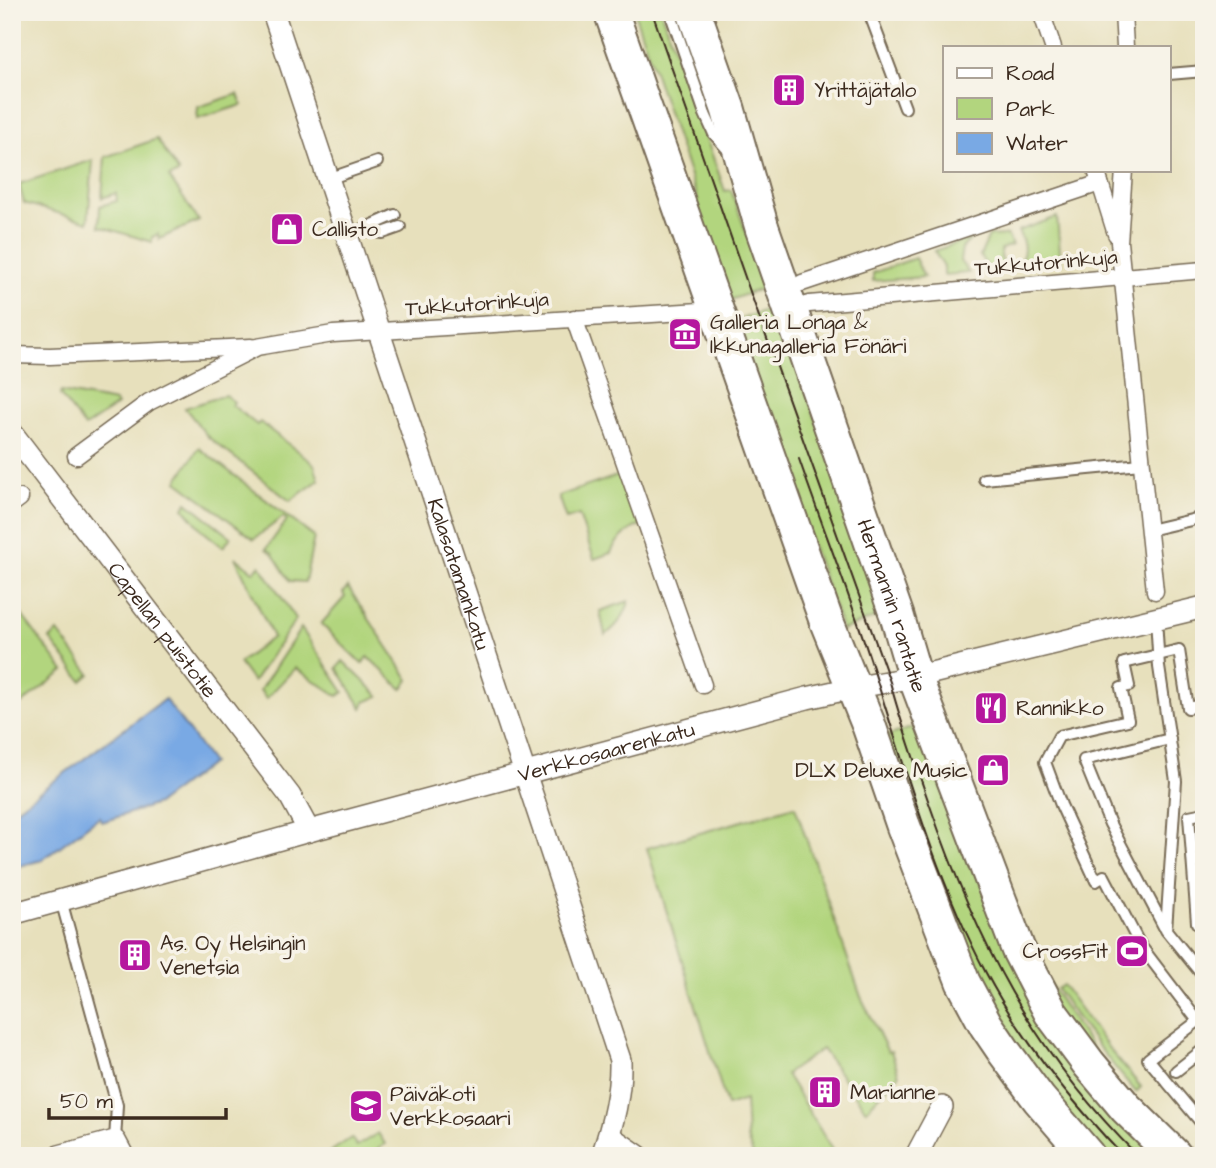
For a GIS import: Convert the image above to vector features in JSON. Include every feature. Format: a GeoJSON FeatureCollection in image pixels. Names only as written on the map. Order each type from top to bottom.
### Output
{"type":"FeatureCollection","features":[{"type":"Feature","properties":{"kind":"main road"},"geometry":{"type":"LineString","coordinates":[[611,12],[852,688],[869,726],[903,825],[963,982],[1004,1053],[1088,1156]]}},
{"type":"Feature","properties":{"kind":"main road","name":"Hermannin rantatie"},"geometry":{"type":"LineString","coordinates":[[694,12],[728,109],[762,228],[897,616],[915,677],[1018,949],[1051,1013],[1126,1108],[1175,1156]]}},
{"type":"Feature","properties":{"kind":"street","name":"Kalasatamankatu"},"geometry":{"type":"LineString","coordinates":[[273,12],[328,179],[356,233],[380,331],[620,1060],[621,1085],[605,1146],[638,1156]]}},
{"type":"Feature","properties":{"kind":"street"},"geometry":{"type":"LineString","coordinates":[[1041,12],[1053,46]]}},
{"type":"Feature","properties":{"kind":"street"},"geometry":{"type":"LineString","coordinates":[[1123,12],[1125,46]]}},
{"type":"Feature","properties":{"kind":"street"},"geometry":{"type":"LineString","coordinates":[[1124,172],[1119,242],[1155,591]]}},
{"type":"Feature","properties":{"kind":"street"},"geometry":{"type":"LineString","coordinates":[[1098,177],[1119,242]]}},
{"type":"Feature","properties":{"kind":"street","name":"Tukkutorinkuja"},"geometry":{"type":"LineString","coordinates":[[802,283],[1098,177]]}},
{"type":"Feature","properties":{"kind":"street","name":"Tukkutorinkuja"},"geometry":{"type":"LineString","coordinates":[[809,304],[1204,270]]}},
{"type":"Feature","properties":{"kind":"street","name":"Tukkutorinkuja"},"geometry":{"type":"LineString","coordinates":[[12,355],[50,356],[257,347],[333,334],[700,311]]}},
{"type":"Feature","properties":{"kind":"street"},"geometry":{"type":"LineString","coordinates":[[574,318],[703,685]]}},
{"type":"Feature","properties":{"kind":"street","name":"Tukkutorinkuja"},"geometry":{"type":"LineString","coordinates":[[76,456],[149,402],[257,347]]}},
{"type":"Feature","properties":{"kind":"street","name":"Capellan puistotie"},"geometry":{"type":"LineString","coordinates":[[12,433],[290,796],[309,831]]}},
{"type":"Feature","properties":{"kind":"street","name":"Verkkosaarenkatu"},"geometry":{"type":"LineString","coordinates":[[12,914],[309,831],[852,688],[915,677],[1204,607]]}},
{"type":"Feature","properties":{"kind":"street"},"geometry":{"type":"LineString","coordinates":[[915,1156],[942,1107]]}},
{"type":"Feature","properties":{"kind":"street"},"geometry":{"type":"LineString","coordinates":[[59,1156],[121,1141]]}},
{"type":"Feature","properties":{"kind":"lane"},"geometry":{"type":"LineString","coordinates":[[670,12],[714,134],[746,170]]}},
{"type":"Feature","properties":{"kind":"lane"},"geometry":{"type":"LineString","coordinates":[[869,12],[905,108]]}},
{"type":"Feature","properties":{"kind":"lane"},"geometry":{"type":"LineString","coordinates":[[1170,74],[1204,71]]}},
{"type":"Feature","properties":{"kind":"lane"},"geometry":{"type":"LineString","coordinates":[[671,143],[676,194]]}},
{"type":"Feature","properties":{"kind":"lane"},"geometry":{"type":"LineString","coordinates":[[328,179],[377,162]]}},
{"type":"Feature","properties":{"kind":"lane"},"geometry":{"type":"LineString","coordinates":[[356,233],[395,215]]}},
{"type":"Feature","properties":{"kind":"lane"},"geometry":{"type":"LineString","coordinates":[[356,233],[383,233],[400,227]]}},
{"type":"Feature","properties":{"kind":"lane"},"geometry":{"type":"LineString","coordinates":[[984,479],[1142,464]]}},
{"type":"Feature","properties":{"kind":"lane"},"geometry":{"type":"LineString","coordinates":[[1149,530],[1204,517]]}},
{"type":"Feature","properties":{"kind":"lane"},"geometry":{"type":"LineString","coordinates":[[1156,618],[1159,667],[1176,781],[1166,930]]}},
{"type":"Feature","properties":{"kind":"lane"},"geometry":{"type":"LineString","coordinates":[[1204,726],[1199,706],[1188,708],[1179,650],[1124,663],[1129,686],[1121,688],[1128,720],[1059,736],[1045,762],[1061,805],[1096,881],[1104,876],[1140,945],[1198,1021],[1148,1059],[1204,1126]]}},
{"type":"Feature","properties":{"kind":"lane"},"geometry":{"type":"LineString","coordinates":[[1170,739],[1084,760],[1110,824],[1166,930],[1204,977]]}},
{"type":"Feature","properties":{"kind":"lane"},"geometry":{"type":"LineString","coordinates":[[1204,813],[1189,816],[1197,923],[1204,931]]}},
{"type":"Feature","properties":{"kind":"lane"},"geometry":{"type":"LineString","coordinates":[[61,900],[117,1105],[121,1141]]}},
{"type":"Feature","properties":{"kind":"lane"},"geometry":{"type":"LineString","coordinates":[[1175,1071],[1204,1049]]}},
{"type":"Feature","properties":{"kind":"green space"},"geometry":{"type":"Polygon","coordinates":[[[634,12],[661,12],[725,191],[731,190],[766,287],[725,302],[689,203],[698,200],[634,12]]]}},
{"type":"Feature","properties":{"kind":"green space"},"geometry":{"type":"Polygon","coordinates":[[[238,94],[242,105],[197,119],[198,107],[238,94]]]}},
{"type":"Feature","properties":{"kind":"green space"},"geometry":{"type":"Polygon","coordinates":[[[157,139],[179,173],[169,177],[199,221],[159,239],[158,234],[152,237],[152,242],[99,226],[100,206],[117,201],[116,193],[102,198],[105,157],[157,139]]]}},
{"type":"Feature","properties":{"kind":"green space"},"geometry":{"type":"Polygon","coordinates":[[[93,160],[88,222],[24,203],[19,184],[93,160]]]}},
{"type":"Feature","properties":{"kind":"green space"},"geometry":{"type":"Polygon","coordinates":[[[1057,217],[1061,263],[1017,268],[1024,250],[1018,231],[1057,217]]]}},
{"type":"Feature","properties":{"kind":"green space"},"geometry":{"type":"Polygon","coordinates":[[[1007,235],[1012,245],[1001,249],[1001,259],[1009,269],[990,271],[980,256],[989,236],[1007,235]]]}},
{"type":"Feature","properties":{"kind":"green space"},"geometry":{"type":"Polygon","coordinates":[[[972,238],[962,248],[960,261],[969,273],[944,275],[944,267],[934,251],[972,238]]]}},
{"type":"Feature","properties":{"kind":"green space"},"geometry":{"type":"Polygon","coordinates":[[[915,258],[924,277],[873,281],[873,273],[915,258]]]}},
{"type":"Feature","properties":{"kind":"green space"},"geometry":{"type":"Polygon","coordinates":[[[776,306],[885,614],[842,630],[733,322],[776,306]]]}},
{"type":"Feature","properties":{"kind":"green space"},"geometry":{"type":"Polygon","coordinates":[[[61,392],[115,402],[117,405],[85,427],[60,395],[61,392]]]}},
{"type":"Feature","properties":{"kind":"green space"},"geometry":{"type":"Polygon","coordinates":[[[225,395],[234,402],[232,405],[257,425],[260,422],[314,464],[319,480],[290,501],[208,437],[185,408],[225,395]]]}},
{"type":"Feature","properties":{"kind":"green space"},"geometry":{"type":"Polygon","coordinates":[[[199,448],[314,537],[305,582],[290,581],[272,553],[266,549],[287,520],[283,517],[254,539],[177,481],[199,448]]]}},
{"type":"Feature","properties":{"kind":"green space"},"geometry":{"type":"Polygon","coordinates":[[[623,474],[641,525],[623,536],[611,553],[594,559],[579,515],[566,519],[558,496],[623,474]]]}},
{"type":"Feature","properties":{"kind":"green space"},"geometry":{"type":"Polygon","coordinates":[[[187,502],[231,537],[223,547],[203,531],[184,508],[187,502]]]}},
{"type":"Feature","properties":{"kind":"green space"},"geometry":{"type":"Polygon","coordinates":[[[235,557],[254,572],[260,565],[296,619],[253,682],[239,663],[273,637],[235,557]]]}},
{"type":"Feature","properties":{"kind":"green space"},"geometry":{"type":"Polygon","coordinates":[[[348,587],[409,680],[402,689],[368,657],[362,664],[321,624],[345,597],[343,593],[348,587]]]}},
{"type":"Feature","properties":{"kind":"green space"},"geometry":{"type":"Polygon","coordinates":[[[629,601],[620,620],[605,635],[600,611],[629,601]]]}},
{"type":"Feature","properties":{"kind":"green space"},"geometry":{"type":"Polygon","coordinates":[[[15,606],[64,671],[12,711],[12,607],[15,606]]]}},
{"type":"Feature","properties":{"kind":"green space"},"geometry":{"type":"Polygon","coordinates":[[[301,628],[344,692],[338,696],[295,668],[266,699],[260,690],[301,628]]]}},
{"type":"Feature","properties":{"kind":"green space"},"geometry":{"type":"Polygon","coordinates":[[[58,632],[90,674],[82,681],[50,639],[58,632]]]}},
{"type":"Feature","properties":{"kind":"green space"},"geometry":{"type":"Polygon","coordinates":[[[343,661],[379,696],[365,702],[362,708],[337,668],[343,661]]]}},
{"type":"Feature","properties":{"kind":"green space"},"geometry":{"type":"Polygon","coordinates":[[[920,725],[970,865],[1164,1156],[1098,1156],[987,1012],[878,739],[920,725]]]}},
{"type":"Feature","properties":{"kind":"green space"},"geometry":{"type":"Polygon","coordinates":[[[795,806],[861,997],[888,1052],[891,1051],[899,1075],[866,1110],[822,1049],[786,1074],[832,1149],[828,1156],[753,1156],[747,1138],[745,1100],[727,1106],[647,848],[795,806]]]}},
{"type":"Feature","properties":{"kind":"green space"},"geometry":{"type":"Polygon","coordinates":[[[1063,985],[1110,1050],[1141,1087],[1136,1092],[1085,1029],[1057,989],[1063,985]]]}},
{"type":"Feature","properties":{"kind":"green space"},"geometry":{"type":"Polygon","coordinates":[[[378,1133],[385,1144],[378,1149],[382,1156],[324,1156],[351,1138],[357,1146],[378,1133]]]}},
{"type":"Feature","properties":{"kind":"water"},"geometry":{"type":"Polygon","coordinates":[[[165,699],[212,763],[157,804],[102,822],[99,817],[42,860],[12,868],[12,812],[165,699]]]}},
{"type":"Feature","properties":{"kind":"tram line"},"geometry":{"type":"LineString","coordinates":[[652,12],[890,682],[903,728],[947,854],[967,902],[988,948],[1038,1035],[1067,1076],[1138,1156]]}},
{"type":"Feature","properties":{"kind":"tram line"},"geometry":{"type":"LineString","coordinates":[[799,459],[860,627],[926,831],[969,938],[1000,998],[1031,1046],[1084,1113],[1123,1156]]}},
{"type":"Feature","properties":{"kind":"place","name":"Yrittäjätalo"},"geometry":{"type":"Point","coordinates":[789,90]}},
{"type":"Feature","properties":{"kind":"place","name":"Callisto"},"geometry":{"type":"Point","coordinates":[287,229]}},
{"type":"Feature","properties":{"kind":"place","name":"Galleria Longa & Ikkunagalleria Fönäri"},"geometry":{"type":"Point","coordinates":[685,334]}},
{"type":"Feature","properties":{"kind":"place","name":"Rannikko"},"geometry":{"type":"Point","coordinates":[991,708]}},
{"type":"Feature","properties":{"kind":"place","name":"DLX Deluxe Music"},"geometry":{"type":"Point","coordinates":[993,770]}},
{"type":"Feature","properties":{"kind":"place","name":"CrossFit"},"geometry":{"type":"Point","coordinates":[1132,951]}},
{"type":"Feature","properties":{"kind":"place","name":"As. Oy Helsingin Venetsia"},"geometry":{"type":"Point","coordinates":[135,955]}},
{"type":"Feature","properties":{"kind":"place","name":"Marianne"},"geometry":{"type":"Point","coordinates":[825,1092]}},
{"type":"Feature","properties":{"kind":"place","name":"Päiväkoti Verkkosaari"},"geometry":{"type":"Point","coordinates":[366,1106]}}]}
